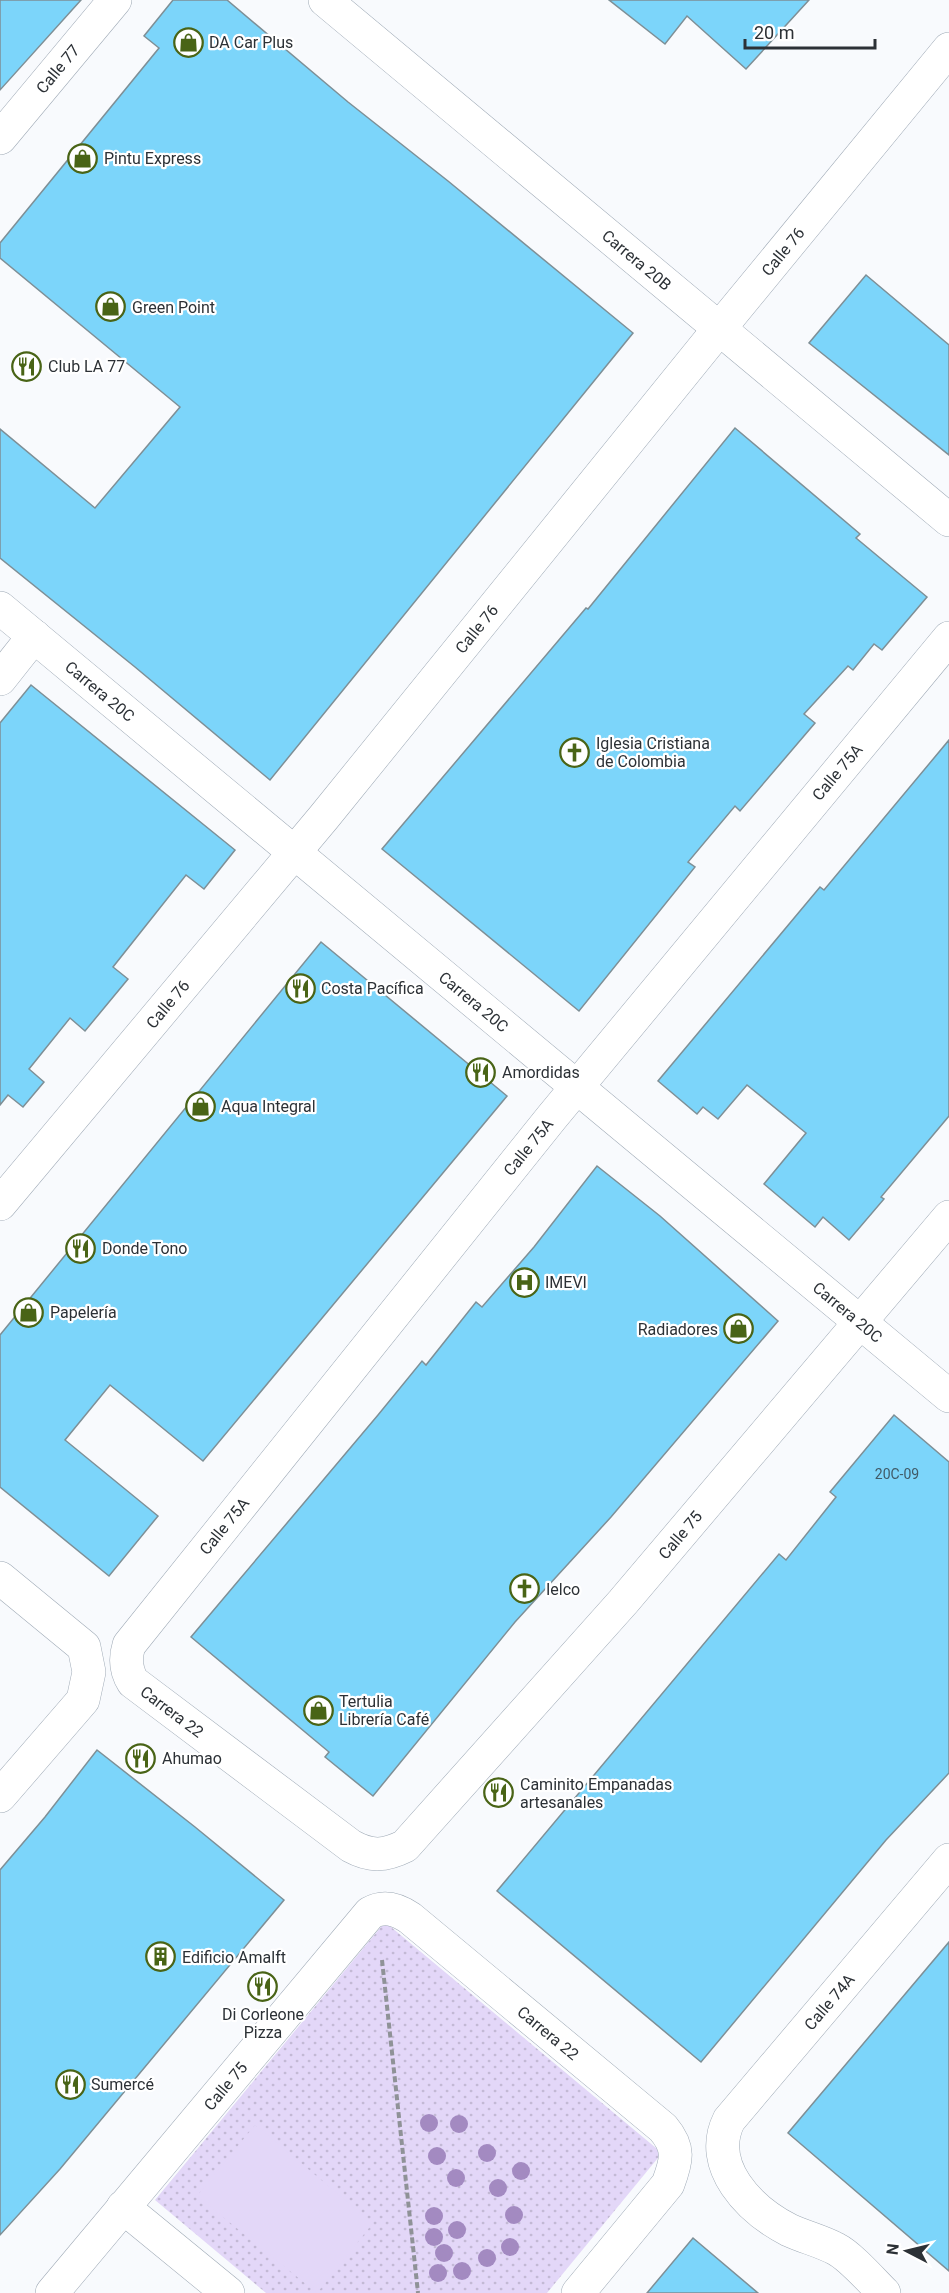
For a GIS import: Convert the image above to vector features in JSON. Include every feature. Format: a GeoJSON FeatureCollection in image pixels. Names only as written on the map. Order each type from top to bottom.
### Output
{"type":"FeatureCollection","features":[{"type":"Feature","properties":{"kind":"street","name":"Calle 77"},"geometry":{"type":"LineString","coordinates":[[0,138],[115,0]]}},
{"type":"Feature","properties":{"kind":"street","name":"Carrera 20B"},"geometry":{"type":"LineString","coordinates":[[325,0],[949,520]]}},
{"type":"Feature","properties":{"kind":"street","name":"Calle 76"},"geometry":{"type":"LineString","coordinates":[[0,1204],[294,853],[718,329],[949,49]]}},
{"type":"Feature","properties":{"kind":"street","name":"Carrera 20C"},"geometry":{"type":"LineString","coordinates":[[0,608],[949,1396]]}},
{"type":"Feature","properties":{"kind":"street"},"geometry":{"type":"LineString","coordinates":[[0,679],[34,636]]}},
{"type":"Feature","properties":{"kind":"street","name":"Calle 75A"},"geometry":{"type":"LineString","coordinates":[[127,1667],[126,1655],[129,1646],[577,1086],[949,638]]}},
{"type":"Feature","properties":{"kind":"street","name":"Calle 75"},"geometry":{"type":"LineString","coordinates":[[405,1846],[623,1602],[949,1217]]}},
{"type":"Feature","properties":{"kind":"street"},"geometry":{"type":"LineString","coordinates":[[0,1578],[84,1647],[89,1672],[83,1700],[0,1796]]}},
{"type":"Feature","properties":{"kind":"street","name":"Carrera 22"},"geometry":{"type":"LineString","coordinates":[[127,1667],[133,1682],[351,1846],[364,1853],[378,1856],[405,1846]]}},
{"type":"Feature","properties":{"kind":"street","name":"Calle 74A"},"geometry":{"type":"LineString","coordinates":[[884,2293],[838,2250],[787,2229],[759,2209],[737,2186],[728,2171],[721,2150],[729,2120],[949,1860]]}},
{"type":"Feature","properties":{"kind":"street","name":"Calle 75"},"geometry":{"type":"LineString","coordinates":[[52,2293],[370,1913],[392,1908],[410,1918]]}},
{"type":"Feature","properties":{"kind":"street","name":"Carrera 22"},"geometry":{"type":"LineString","coordinates":[[410,1918],[663,2128],[675,2146],[675,2167],[668,2184],[578,2293]]}},
{"type":"Feature","properties":{"kind":"street"},"geometry":{"type":"LineString","coordinates":[[123,2207],[228,2293]]}},
{"type":"Feature","properties":{"kind":"path"},"geometry":{"type":"LineString","coordinates":[[382,1959],[418,2293]]}},
{"type":"Feature","properties":{"kind":"shaded area"},"geometry":{"type":"Polygon","coordinates":[[[385,1922],[662,2153],[547,2293],[266,2293],[155,2200],[385,1922]]]}},
{"type":"Feature","properties":{"kind":"shaded area"},"geometry":{"type":"Polygon","coordinates":[[[255,2125],[373,2223],[317,2293],[197,2196],[255,2125]]]}},
{"type":"Feature","properties":{"kind":"building"},"geometry":{"type":"Polygon","coordinates":[[[0,0],[81,0],[0,90],[0,0]]]}},
{"type":"Feature","properties":{"kind":"building"},"geometry":{"type":"Polygon","coordinates":[[[173,0],[227,0],[348,102],[633,333],[270,780],[0,558],[0,429],[95,508],[180,407],[0,258],[0,243],[159,48],[144,36],[173,0]]]}},
{"type":"Feature","properties":{"kind":"building"},"geometry":{"type":"Polygon","coordinates":[[[609,0],[809,0],[746,69],[687,16],[665,44],[609,0]]]}},
{"type":"Feature","properties":{"kind":"building"},"geometry":{"type":"Polygon","coordinates":[[[866,275],[949,345],[949,455],[809,343],[866,275]]]}},
{"type":"Feature","properties":{"kind":"building"},"geometry":{"type":"Polygon","coordinates":[[[735,428],[860,534],[856,538],[927,597],[882,650],[874,644],[853,670],[848,666],[804,714],[815,723],[740,811],[735,806],[688,862],[695,867],[579,1011],[382,849],[586,608],[588,609],[735,428]]]}},
{"type":"Feature","properties":{"kind":"building"},"geometry":{"type":"Polygon","coordinates":[[[31,685],[235,850],[204,889],[186,875],[113,967],[128,979],[85,1031],[70,1018],[29,1069],[44,1082],[23,1107],[8,1095],[0,1105],[0,723],[31,685]]]}},
{"type":"Feature","properties":{"kind":"building"},"geometry":{"type":"Polygon","coordinates":[[[949,740],[949,1116],[881,1197],[884,1199],[849,1240],[823,1217],[815,1227],[764,1184],[806,1133],[747,1085],[718,1119],[703,1107],[697,1114],[658,1081],[820,887],[824,890],[949,740]]]}},
{"type":"Feature","properties":{"kind":"building"},"geometry":{"type":"Polygon","coordinates":[[[321,942],[507,1096],[203,1461],[110,1385],[65,1440],[158,1516],[109,1576],[0,1487],[0,1335],[321,942]]]}},
{"type":"Feature","properties":{"kind":"building"},"geometry":{"type":"Polygon","coordinates":[[[597,1166],[660,1216],[778,1321],[611,1517],[515,1622],[373,1796],[325,1757],[329,1752],[191,1637],[422,1361],[426,1365],[476,1302],[482,1307],[534,1247],[597,1166]]]}},
{"type":"Feature","properties":{"kind":"building"},"geometry":{"type":"Polygon","coordinates":[[[894,1415],[949,1462],[949,1773],[886,1840],[701,2062],[497,1891],[779,1554],[786,1560],[836,1497],[830,1492],[894,1415]]]}},
{"type":"Feature","properties":{"kind":"building"},"geometry":{"type":"Polygon","coordinates":[[[97,1750],[284,1900],[60,2169],[0,2235],[0,1870],[97,1750]]]}},
{"type":"Feature","properties":{"kind":"building"},"geometry":{"type":"Polygon","coordinates":[[[949,1942],[949,2271],[788,2133],[949,1942]]]}},
{"type":"Feature","properties":{"kind":"building"},"geometry":{"type":"Polygon","coordinates":[[[693,2238],[758,2293],[647,2293],[693,2238]]]}},
{"type":"Feature","properties":{"kind":"place","name":"DA Car Plus"},"geometry":{"type":"Point","coordinates":[188,42]}},
{"type":"Feature","properties":{"kind":"place","name":"Pintu Express"},"geometry":{"type":"Point","coordinates":[83,158]}},
{"type":"Feature","properties":{"kind":"place","name":"Green Point"},"geometry":{"type":"Point","coordinates":[111,307]}},
{"type":"Feature","properties":{"kind":"place","name":"Club LA 77"},"geometry":{"type":"Point","coordinates":[27,366]}},
{"type":"Feature","properties":{"kind":"place","name":"Iglesia Cristiana de Colombia"},"geometry":{"type":"Point","coordinates":[575,752]}},
{"type":"Feature","properties":{"kind":"place","name":"Costa Pacífica"},"geometry":{"type":"Point","coordinates":[300,988]}},
{"type":"Feature","properties":{"kind":"place","name":"Amordidas"},"geometry":{"type":"Point","coordinates":[481,1072]}},
{"type":"Feature","properties":{"kind":"place","name":"Aqua Integral"},"geometry":{"type":"Point","coordinates":[200,1106]}},
{"type":"Feature","properties":{"kind":"place","name":"Donde Tono"},"geometry":{"type":"Point","coordinates":[81,1248]}},
{"type":"Feature","properties":{"kind":"place","name":"IMEVI"},"geometry":{"type":"Point","coordinates":[524,1282]}},
{"type":"Feature","properties":{"kind":"place","name":"Papelería"},"geometry":{"type":"Point","coordinates":[29,1312]}},
{"type":"Feature","properties":{"kind":"place","name":"Radiadores"},"geometry":{"type":"Point","coordinates":[739,1329]}},
{"type":"Feature","properties":{"kind":"place","name":"Ielco"},"geometry":{"type":"Point","coordinates":[525,1589]}},
{"type":"Feature","properties":{"kind":"place","name":"Tertulia Librería Café"},"geometry":{"type":"Point","coordinates":[318,1710]}},
{"type":"Feature","properties":{"kind":"place","name":"Ahumao"},"geometry":{"type":"Point","coordinates":[141,1758]}},
{"type":"Feature","properties":{"kind":"place","name":"Caminito Empanadas artesanales"},"geometry":{"type":"Point","coordinates":[499,1793]}},
{"type":"Feature","properties":{"kind":"place","name":"Edificio Amalft"},"geometry":{"type":"Point","coordinates":[161,1957]}},
{"type":"Feature","properties":{"kind":"place","name":"Di Corleone Pizza"},"geometry":{"type":"Point","coordinates":[263,1986]}},
{"type":"Feature","properties":{"kind":"place","name":"Sumercé"},"geometry":{"type":"Point","coordinates":[70,2084]}}]}
